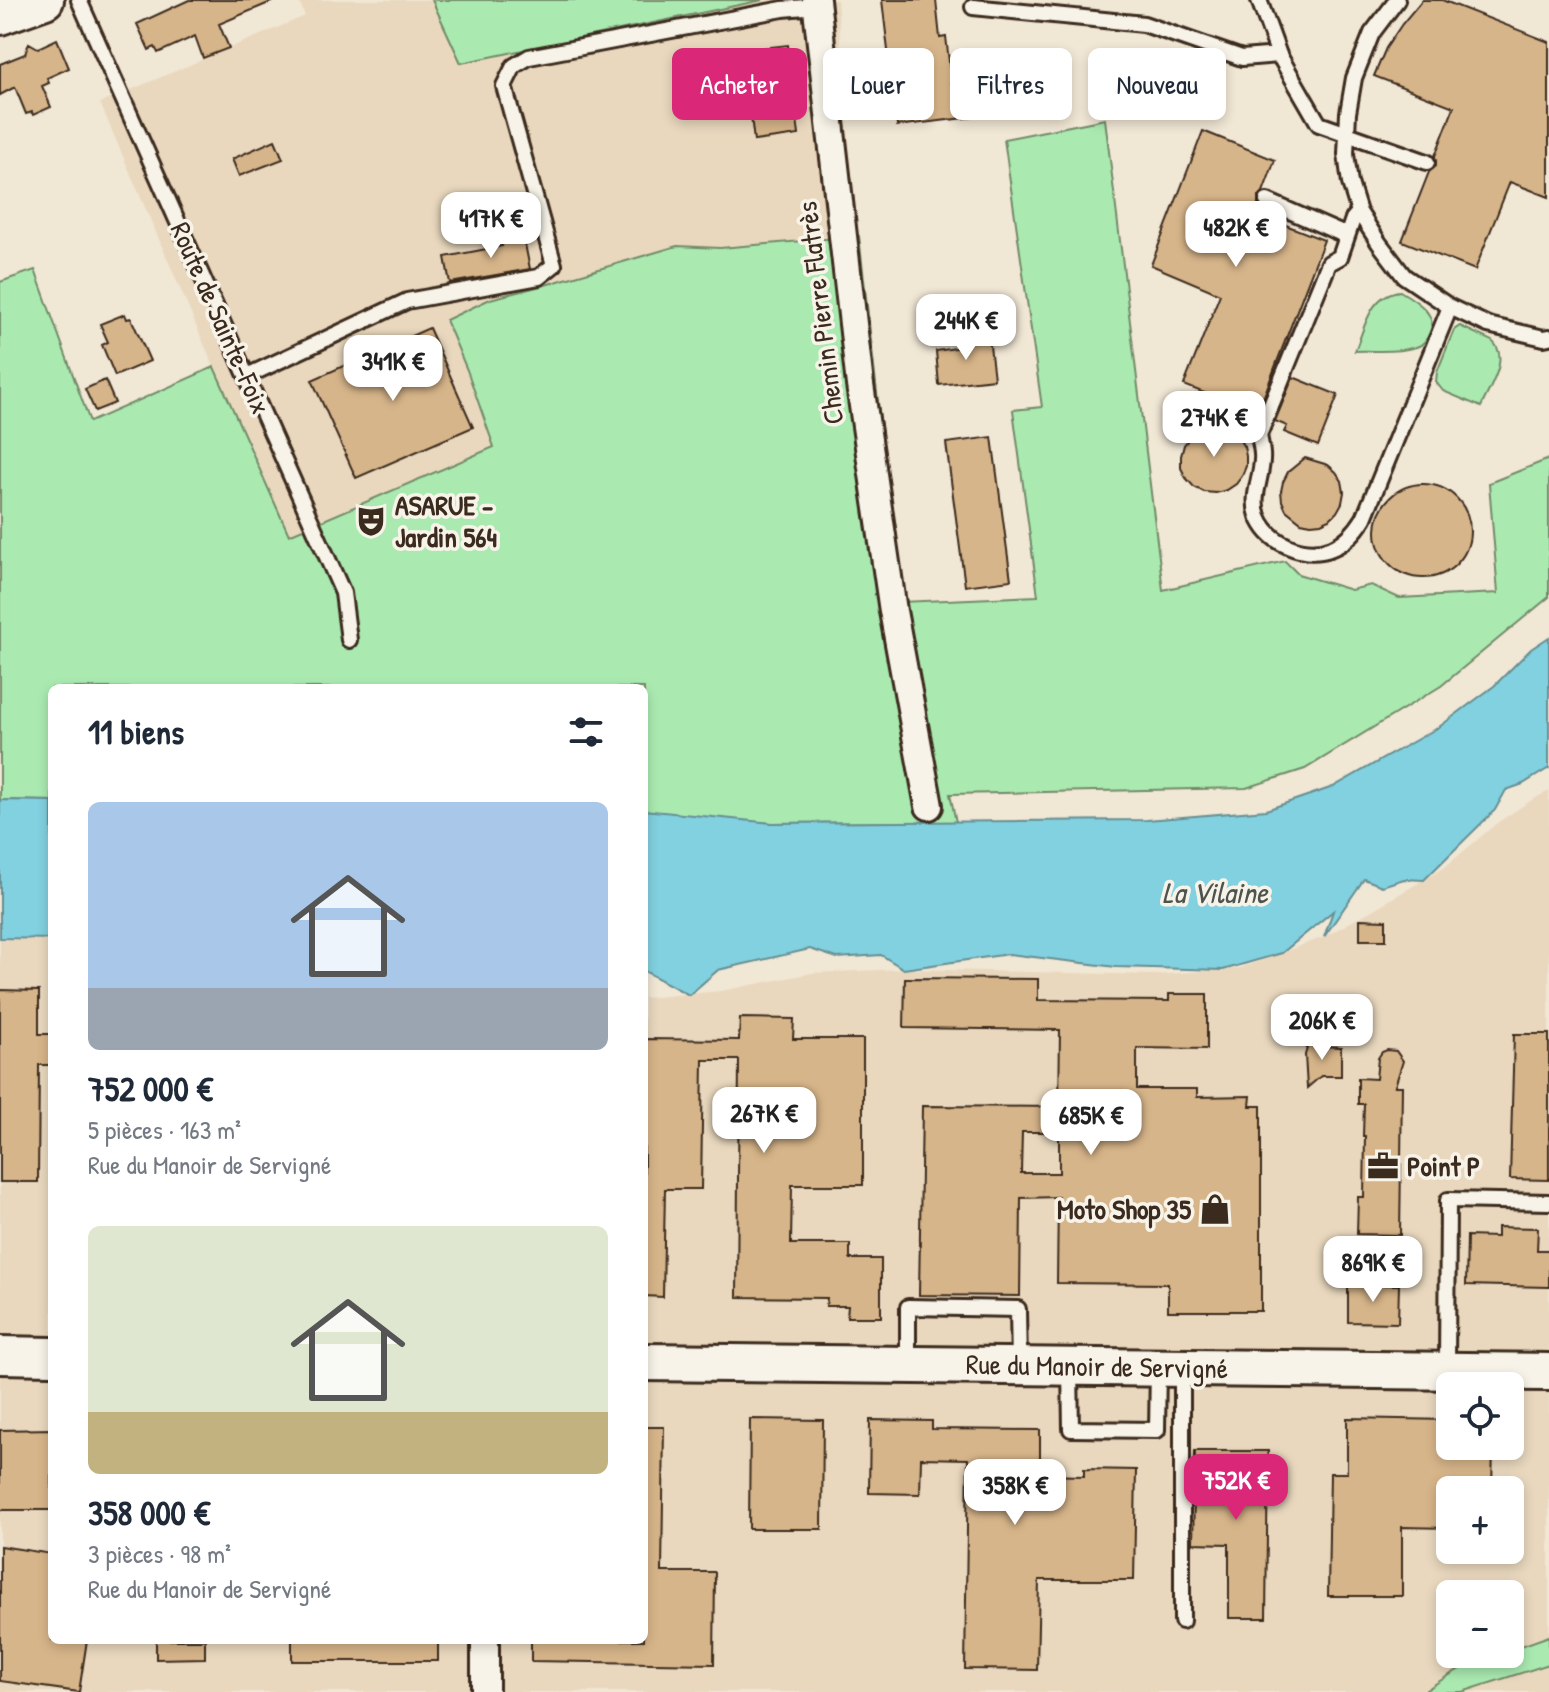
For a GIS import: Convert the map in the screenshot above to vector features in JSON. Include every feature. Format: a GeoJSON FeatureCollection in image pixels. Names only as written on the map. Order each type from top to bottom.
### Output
{"type":"FeatureCollection","features":[{"type":"Feature","properties":{"kind":"street"},"geometry":{"type":"LineString","coordinates":[[0,16],[45,0]]}},
{"type":"Feature","properties":{"kind":"street","name":"Chemin Pierre Flatrès"},"geometry":{"type":"LineString","coordinates":[[816,3],[862,400],[893,611],[929,806]]}},
{"type":"Feature","properties":{"kind":"street"},"geometry":{"type":"LineString","coordinates":[[0,1355],[48,1356]]}},
{"type":"Feature","properties":{"kind":"street","name":"Rue du Manoir de Servigné"},"geometry":{"type":"LineString","coordinates":[[648,1362],[1549,1372]]}},
{"type":"Feature","properties":{"kind":"street"},"geometry":{"type":"LineString","coordinates":[[485,1644],[485,1692]]}},
{"type":"Feature","properties":{"kind":"lane","name":"Route de Sainte-Foix"},"geometry":{"type":"LineString","coordinates":[[79,0],[343,593],[349,640]]}},
{"type":"Feature","properties":{"kind":"lane"},"geometry":{"type":"LineString","coordinates":[[1259,0],[1279,55],[1319,124],[1427,162]]}},
{"type":"Feature","properties":{"kind":"lane"},"geometry":{"type":"LineString","coordinates":[[1397,0],[1372,33],[1354,78],[1346,154],[1359,212],[1404,276],[1450,307],[1488,325],[1549,337]]}},
{"type":"Feature","properties":{"kind":"lane"},"geometry":{"type":"LineString","coordinates":[[247,376],[407,301],[539,277],[554,265],[504,86],[514,66],[529,57],[816,3]]}},
{"type":"Feature","properties":{"kind":"lane"},"geometry":{"type":"LineString","coordinates":[[973,7],[1144,24],[1242,58],[1279,55]]}},
{"type":"Feature","properties":{"kind":"lane"},"geometry":{"type":"LineString","coordinates":[[1267,201],[1347,236]]}},
{"type":"Feature","properties":{"kind":"lane"},"geometry":{"type":"LineString","coordinates":[[1359,212],[1353,219],[1340,257],[1329,263],[1259,435],[1262,459],[1255,501],[1258,517],[1280,543],[1313,552],[1331,549],[1356,530],[1364,518],[1450,307]]}},
{"type":"Feature","properties":{"kind":"lane"},"geometry":{"type":"LineString","coordinates":[[1198,403],[1244,423],[1259,435]]}},
{"type":"Feature","properties":{"kind":"lane"},"geometry":{"type":"LineString","coordinates":[[1447,1370],[1448,1200],[1549,1202]]}},
{"type":"Feature","properties":{"kind":"lane"},"geometry":{"type":"LineString","coordinates":[[908,1364],[908,1307],[987,1308],[1018,1309],[1019,1366]]}},
{"type":"Feature","properties":{"kind":"lane"},"geometry":{"type":"LineString","coordinates":[[1070,1366],[1071,1429],[1085,1430],[1157,1430],[1170,1367]]}},
{"type":"Feature","properties":{"kind":"lane"},"geometry":{"type":"LineString","coordinates":[[1170,1367],[1182,1621]]}},
{"type":"Feature","properties":{"kind":"shaded area"},"geometry":{"type":"Polygon","coordinates":[[[299,0],[837,0],[841,48],[823,48],[823,120],[847,120],[859,236],[720,248],[677,246],[490,299],[446,320],[494,447],[289,535],[100,103],[305,16],[299,0]]]}},
{"type":"Feature","properties":{"kind":"shaded area"},"geometry":{"type":"Polygon","coordinates":[[[1549,791],[1549,1692],[0,1692],[0,939],[48,940],[48,1644],[648,1644],[648,998],[721,991],[812,973],[904,969],[1157,975],[1241,968],[1324,937],[1444,868],[1497,823],[1549,791]]]}},
{"type":"Feature","properties":{"kind":"green space"},"geometry":{"type":"Polygon","coordinates":[[[432,0],[763,0],[461,63],[432,0]]]}},
{"type":"Feature","properties":{"kind":"green space"},"geometry":{"type":"Polygon","coordinates":[[[1105,120],[1163,590],[1285,561],[1298,574],[1351,590],[1371,585],[1399,598],[1498,593],[1489,483],[1549,459],[1549,597],[1441,686],[1305,769],[1246,788],[950,794],[956,822],[772,823],[648,816],[648,684],[48,684],[48,801],[0,800],[0,282],[35,270],[90,422],[214,367],[289,535],[494,447],[446,320],[490,299],[677,246],[720,248],[859,236],[901,602],[1038,596],[1013,410],[1042,407],[1004,139],[1105,120]]]}},
{"type":"Feature","properties":{"kind":"green space"},"geometry":{"type":"Polygon","coordinates":[[[1400,291],[1420,304],[1430,316],[1431,330],[1423,344],[1405,350],[1355,351],[1375,305],[1390,293],[1400,291]]]}},
{"type":"Feature","properties":{"kind":"green space"},"geometry":{"type":"Polygon","coordinates":[[[1460,326],[1492,341],[1497,348],[1497,373],[1481,407],[1443,391],[1436,382],[1454,330],[1460,326]]]}},
{"type":"Feature","properties":{"kind":"green space"},"geometry":{"type":"Polygon","coordinates":[[[1549,1636],[1549,1664],[1462,1692],[1423,1692],[1464,1668],[1524,1668],[1524,1645],[1549,1636]]]}},
{"type":"Feature","properties":{"kind":"water","name":"La Vilaine"},"geometry":{"type":"Polygon","coordinates":[[[1549,637],[1549,768],[1523,784],[1506,790],[1495,810],[1424,880],[1404,879],[1382,886],[1364,879],[1324,937],[1333,911],[1282,953],[1223,970],[1116,967],[1009,954],[904,969],[881,955],[837,958],[810,949],[718,970],[689,995],[648,973],[648,810],[772,823],[1147,820],[1266,810],[1333,787],[1439,727],[1494,686],[1531,649],[1549,637]]]}},
{"type":"Feature","properties":{"kind":"water"},"geometry":{"type":"Polygon","coordinates":[[[0,800],[48,801],[48,939],[0,938],[0,800]]]}},
{"type":"Feature","properties":{"kind":"building"},"geometry":{"type":"Polygon","coordinates":[[[189,0],[276,0],[219,24],[229,48],[203,58],[195,36],[158,53],[155,47],[149,50],[137,24],[189,0]]]}},
{"type":"Feature","properties":{"kind":"building"},"geometry":{"type":"Polygon","coordinates":[[[882,0],[936,0],[940,38],[946,37],[950,70],[950,120],[897,126],[896,120],[934,120],[934,48],[888,48],[882,0]]]}},
{"type":"Feature","properties":{"kind":"building"},"geometry":{"type":"Polygon","coordinates":[[[1422,0],[1442,0],[1549,42],[1549,197],[1510,182],[1475,270],[1402,241],[1429,172],[1436,166],[1435,156],[1454,107],[1374,76],[1386,48],[1422,0]]]}},
{"type":"Feature","properties":{"kind":"building"},"geometry":{"type":"Polygon","coordinates":[[[57,39],[69,68],[47,78],[49,83],[42,86],[51,107],[33,115],[32,112],[26,114],[15,87],[0,95],[0,64],[25,54],[29,43],[38,48],[57,39]]]}},
{"type":"Feature","properties":{"kind":"building"},"geometry":{"type":"Polygon","coordinates":[[[788,45],[788,48],[761,48],[788,45]]]}},
{"type":"Feature","properties":{"kind":"building"},"geometry":{"type":"Polygon","coordinates":[[[751,120],[797,120],[799,135],[754,141],[751,120]]]}},
{"type":"Feature","properties":{"kind":"building"},"geometry":{"type":"Polygon","coordinates":[[[1203,131],[1275,160],[1258,198],[1255,213],[1324,240],[1257,414],[1184,385],[1220,294],[1151,265],[1203,131]]]}},
{"type":"Feature","properties":{"kind":"building"},"geometry":{"type":"Polygon","coordinates":[[[275,140],[283,159],[239,176],[232,159],[275,140]]]}},
{"type":"Feature","properties":{"kind":"building"},"geometry":{"type":"Polygon","coordinates":[[[522,229],[530,269],[450,283],[445,257],[502,246],[499,233],[522,229]]]}},
{"type":"Feature","properties":{"kind":"building"},"geometry":{"type":"Polygon","coordinates":[[[125,314],[127,319],[131,318],[150,361],[115,376],[102,345],[108,342],[100,324],[125,314]]]}},
{"type":"Feature","properties":{"kind":"building"},"geometry":{"type":"Polygon","coordinates":[[[429,328],[473,427],[356,478],[312,380],[429,328]]]}},
{"type":"Feature","properties":{"kind":"building"},"geometry":{"type":"Polygon","coordinates":[[[989,337],[994,379],[939,385],[936,351],[956,348],[956,341],[989,337]]]}},
{"type":"Feature","properties":{"kind":"building"},"geometry":{"type":"Polygon","coordinates":[[[1293,377],[1338,395],[1318,446],[1284,432],[1287,426],[1275,421],[1293,377]]]}},
{"type":"Feature","properties":{"kind":"building"},"geometry":{"type":"Polygon","coordinates":[[[105,380],[115,403],[95,411],[85,389],[105,380]]]}},
{"type":"Feature","properties":{"kind":"building"},"geometry":{"type":"Polygon","coordinates":[[[1222,424],[1233,429],[1244,447],[1246,466],[1236,484],[1227,490],[1204,492],[1186,478],[1181,468],[1181,456],[1191,436],[1222,424]]]}},
{"type":"Feature","properties":{"kind":"building"},"geometry":{"type":"Polygon","coordinates":[[[992,437],[1011,580],[965,586],[946,443],[992,437]]]}},
{"type":"Feature","properties":{"kind":"building"},"geometry":{"type":"Polygon","coordinates":[[[1305,458],[1328,465],[1342,481],[1342,503],[1330,519],[1321,523],[1301,522],[1286,510],[1282,501],[1281,491],[1288,472],[1305,458]]]}},
{"type":"Feature","properties":{"kind":"building"},"geometry":{"type":"Polygon","coordinates":[[[1414,484],[1432,484],[1457,497],[1467,513],[1470,531],[1467,549],[1457,565],[1432,578],[1414,578],[1389,565],[1376,540],[1376,522],[1389,497],[1414,484]]]}},
{"type":"Feature","properties":{"kind":"building"},"geometry":{"type":"Polygon","coordinates":[[[1360,919],[1386,920],[1386,940],[1360,940],[1360,919]]]}},
{"type":"Feature","properties":{"kind":"building"},"geometry":{"type":"Polygon","coordinates":[[[905,978],[1038,979],[1038,1000],[1169,1001],[1169,994],[1207,994],[1207,1049],[1137,1048],[1137,1089],[1197,1089],[1197,1097],[1251,1096],[1250,1106],[1261,1106],[1261,1311],[1168,1311],[1168,1284],[1057,1283],[1058,1197],[1021,1198],[1020,1296],[919,1295],[922,1106],[1059,1107],[1060,1030],[904,1028],[905,978]],[[1022,1132],[1021,1173],[1059,1173],[1059,1132],[1022,1132]]]}},
{"type":"Feature","properties":{"kind":"building"},"geometry":{"type":"Polygon","coordinates":[[[0,990],[39,991],[39,1034],[48,1034],[48,1065],[39,1065],[38,1182],[0,1182],[0,990]]]}},
{"type":"Feature","properties":{"kind":"building"},"geometry":{"type":"Polygon","coordinates":[[[740,1018],[794,1019],[793,1039],[863,1039],[863,1185],[792,1185],[791,1244],[850,1244],[850,1259],[881,1259],[881,1317],[847,1317],[848,1306],[826,1306],[827,1298],[737,1297],[739,1060],[703,1060],[701,1189],[665,1189],[663,1297],[648,1296],[648,1039],[739,1040],[740,1018]]]}},
{"type":"Feature","properties":{"kind":"building"},"geometry":{"type":"Polygon","coordinates":[[[1514,1034],[1549,1034],[1549,1180],[1510,1179],[1514,1034]]]}},
{"type":"Feature","properties":{"kind":"building"},"geometry":{"type":"Polygon","coordinates":[[[1310,1038],[1321,1046],[1341,1047],[1341,1076],[1321,1076],[1307,1088],[1305,1055],[1310,1038]]]}},
{"type":"Feature","properties":{"kind":"building","name":"Point P"},"geometry":{"type":"Polygon","coordinates":[[[1387,1050],[1396,1051],[1403,1061],[1395,1086],[1402,1086],[1400,1235],[1357,1234],[1358,1197],[1364,1197],[1365,1136],[1364,1104],[1358,1104],[1358,1078],[1376,1079],[1378,1058],[1387,1050]]]}},
{"type":"Feature","properties":{"kind":"building"},"geometry":{"type":"Polygon","coordinates":[[[1497,1227],[1538,1228],[1537,1250],[1549,1250],[1549,1287],[1466,1285],[1467,1236],[1497,1237],[1497,1227]]]}},
{"type":"Feature","properties":{"kind":"building"},"geometry":{"type":"Polygon","coordinates":[[[1348,1285],[1399,1285],[1398,1323],[1348,1322],[1348,1285]]]}},
{"type":"Feature","properties":{"kind":"building"},"geometry":{"type":"Polygon","coordinates":[[[1347,1418],[1436,1420],[1436,1460],[1493,1460],[1492,1476],[1436,1476],[1436,1528],[1402,1527],[1402,1596],[1328,1596],[1330,1473],[1347,1473],[1347,1418]]]}},
{"type":"Feature","properties":{"kind":"building"},"geometry":{"type":"Polygon","coordinates":[[[750,1419],[823,1420],[822,1529],[749,1529],[750,1419]]]}},
{"type":"Feature","properties":{"kind":"building"},"geometry":{"type":"Polygon","coordinates":[[[870,1420],[932,1421],[932,1429],[1040,1430],[1040,1475],[1084,1476],[1084,1469],[1136,1470],[1134,1580],[1039,1580],[1037,1670],[965,1669],[968,1459],[921,1458],[920,1494],[869,1493],[870,1420]]]}},
{"type":"Feature","properties":{"kind":"building"},"geometry":{"type":"Polygon","coordinates":[[[648,1427],[664,1427],[662,1572],[715,1572],[714,1664],[531,1661],[531,1644],[648,1644],[648,1427]]]}},
{"type":"Feature","properties":{"kind":"building"},"geometry":{"type":"Polygon","coordinates":[[[48,1429],[48,1510],[0,1510],[0,1430],[48,1429]]]}},
{"type":"Feature","properties":{"kind":"building"},"geometry":{"type":"Polygon","coordinates":[[[1195,1451],[1268,1451],[1266,1618],[1229,1618],[1229,1544],[1193,1543],[1195,1451]]]}},
{"type":"Feature","properties":{"kind":"building"},"geometry":{"type":"Polygon","coordinates":[[[0,1546],[48,1553],[48,1644],[86,1644],[79,1692],[0,1681],[0,1546]]]}},
{"type":"Feature","properties":{"kind":"building"},"geometry":{"type":"Polygon","coordinates":[[[156,1644],[205,1644],[205,1658],[156,1659],[156,1644]]]}},
{"type":"Feature","properties":{"kind":"building"},"geometry":{"type":"Polygon","coordinates":[[[292,1644],[438,1644],[438,1661],[292,1661],[292,1644]]]}},
{"type":"Feature","properties":{"kind":"place","name":"ASARUE - Jardin 564"},"geometry":{"type":"Point","coordinates":[371,521]}},
{"type":"Feature","properties":{"kind":"place","name":"Point P"},"geometry":{"type":"Point","coordinates":[1383,1166]}},
{"type":"Feature","properties":{"kind":"place","name":"Moto Shop 35"},"geometry":{"type":"Point","coordinates":[1215,1209]}}]}
